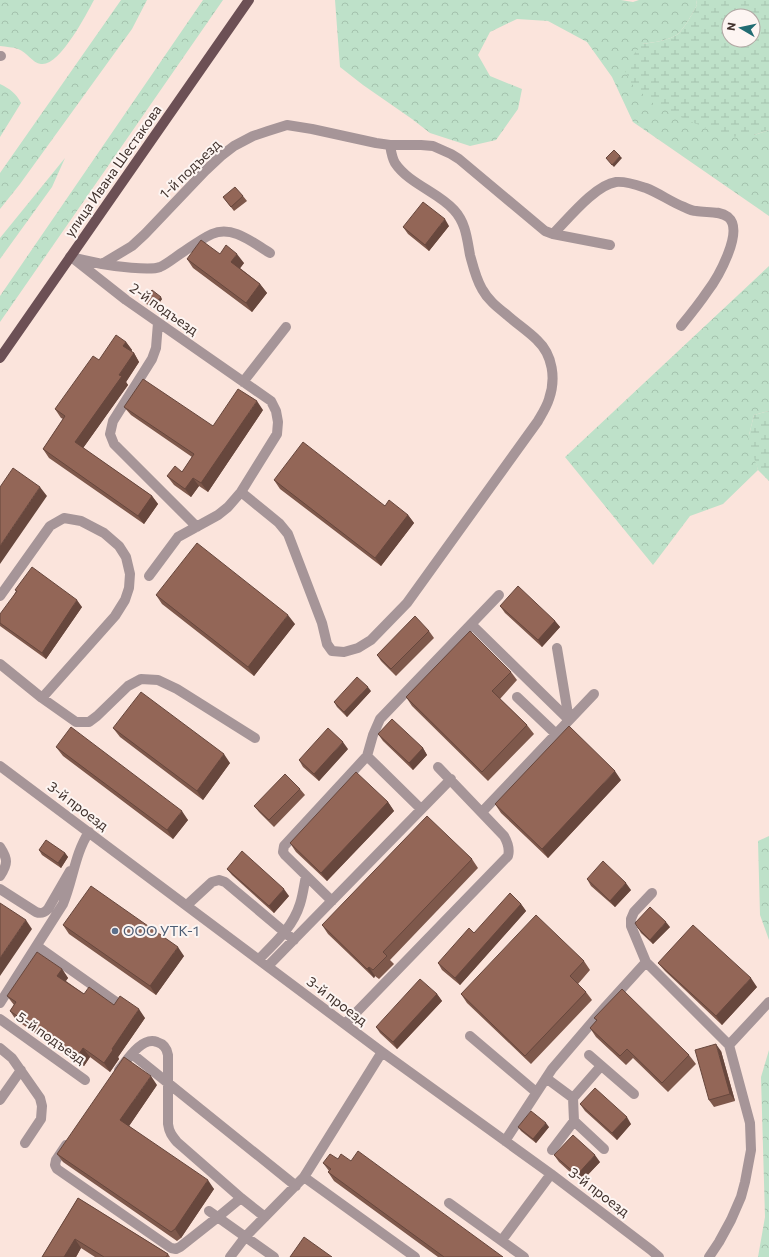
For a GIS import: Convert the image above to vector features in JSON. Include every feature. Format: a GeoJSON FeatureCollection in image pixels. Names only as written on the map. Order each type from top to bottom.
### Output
{"type":"FeatureCollection","features":[{"type":"Feature","properties":{"kind":"main road","name":"улица Ивана Шестакова"},"geometry":{"type":"LineString","coordinates":[[0,358],[249,0]]}},
{"type":"Feature","properties":{"kind":"street","name":"1-й подъезд"},"geometry":{"type":"LineString","coordinates":[[102,264],[132,246],[205,171],[234,146],[268,130],[287,125],[376,143],[390,145],[433,146],[451,154],[546,231],[553,234]]}},
{"type":"Feature","properties":{"kind":"street"},"geometry":{"type":"LineString","coordinates":[[241,492],[279,523],[288,534],[322,623],[328,644],[332,651],[344,652],[358,648],[371,640],[407,603],[538,421],[549,399],[553,377],[550,356],[538,341],[491,302],[482,290],[476,277],[464,227],[460,217],[434,193],[414,180],[398,166],[393,158],[390,145]]}},
{"type":"Feature","properties":{"kind":"street"},"geometry":{"type":"LineString","coordinates":[[553,234],[592,194],[604,186],[616,182],[647,189],[696,212],[722,214],[729,218],[733,224],[734,231],[729,251],[722,267],[708,292],[681,326]]}},
{"type":"Feature","properties":{"kind":"street"},"geometry":{"type":"LineString","coordinates":[[70,257],[117,267],[160,267],[203,239],[220,232],[233,232],[270,253]]}},
{"type":"Feature","properties":{"kind":"street"},"geometry":{"type":"LineString","coordinates":[[553,234],[610,245]]}},
{"type":"Feature","properties":{"kind":"street","name":"2-й подъезд"},"geometry":{"type":"LineString","coordinates":[[70,257],[158,323],[271,401],[276,411],[278,422],[277,434],[241,492],[228,507],[218,515],[178,536],[149,576]]}},
{"type":"Feature","properties":{"kind":"street"},"geometry":{"type":"LineString","coordinates":[[158,323],[156,348],[152,360],[113,421],[110,434],[114,444],[197,527]]}},
{"type":"Feature","properties":{"kind":"street"},"geometry":{"type":"LineString","coordinates":[[243,382],[286,328]]}},
{"type":"Feature","properties":{"kind":"street"},"geometry":{"type":"LineString","coordinates":[[0,596],[50,526],[64,518],[81,521],[104,533],[118,546],[126,557],[130,574],[129,588],[125,600],[115,616],[42,698]]}},
{"type":"Feature","properties":{"kind":"street"},"geometry":{"type":"LineString","coordinates":[[332,901],[285,855],[283,852],[284,846],[367,756],[374,731],[380,719],[499,596]]}},
{"type":"Feature","properties":{"kind":"street"},"geometry":{"type":"LineString","coordinates":[[471,624],[569,720]]}},
{"type":"Feature","properties":{"kind":"street"},"geometry":{"type":"LineString","coordinates":[[556,648],[569,720]]}},
{"type":"Feature","properties":{"kind":"street"},"geometry":{"type":"LineString","coordinates":[[0,664],[42,698],[76,722],[88,722],[97,716],[128,686],[135,682],[141,679],[158,680],[177,689],[255,738]]}},
{"type":"Feature","properties":{"kind":"street"},"geometry":{"type":"LineString","coordinates":[[482,812],[594,694]]}},
{"type":"Feature","properties":{"kind":"street"},"geometry":{"type":"LineString","coordinates":[[517,697],[556,734]]}},
{"type":"Feature","properties":{"kind":"street"},"geometry":{"type":"LineString","coordinates":[[367,756],[421,809]]}},
{"type":"Feature","properties":{"kind":"street","name":"3-й проезд"},"geometry":{"type":"LineString","coordinates":[[0,766],[382,1052],[551,1174],[652,1250],[659,1257]]}},
{"type":"Feature","properties":{"kind":"street"},"geometry":{"type":"LineString","coordinates":[[345,1024],[508,856],[508,842],[504,836],[438,767]]}},
{"type":"Feature","properties":{"kind":"street"},"geometry":{"type":"LineString","coordinates":[[268,966],[451,779]]}},
{"type":"Feature","properties":{"kind":"street"},"geometry":{"type":"LineString","coordinates":[[0,1003],[63,904],[80,847],[89,832]]}},
{"type":"Feature","properties":{"kind":"street"},"geometry":{"type":"LineString","coordinates":[[0,847],[7,858],[5,869],[0,876]]}},
{"type":"Feature","properties":{"kind":"street"},"geometry":{"type":"LineString","coordinates":[[0,890],[36,912],[45,912],[76,861]]}},
{"type":"Feature","properties":{"kind":"street"},"geometry":{"type":"LineString","coordinates":[[259,959],[285,932],[294,918],[300,906],[306,876]]}},
{"type":"Feature","properties":{"kind":"street"},"geometry":{"type":"LineString","coordinates":[[187,905],[212,882],[219,880],[232,886],[294,940]]}},
{"type":"Feature","properties":{"kind":"street"},"geometry":{"type":"LineString","coordinates":[[652,893],[634,912],[631,919],[631,926],[646,962],[729,1045],[750,1124],[751,1150],[741,1197],[719,1242],[709,1257]]}},
{"type":"Feature","properties":{"kind":"street"},"geometry":{"type":"LineString","coordinates":[[37,946],[119,1004]]}},
{"type":"Feature","properties":{"kind":"street"},"geometry":{"type":"LineString","coordinates":[[505,1141],[546,1078],[606,1006],[646,962]]}},
{"type":"Feature","properties":{"kind":"street"},"geometry":{"type":"LineString","coordinates":[[729,1045],[769,1002]]}},
{"type":"Feature","properties":{"kind":"street","name":"5-й подъезд"},"geometry":{"type":"LineString","coordinates":[[0,1020],[85,1080]]}},
{"type":"Feature","properties":{"kind":"street"},"geometry":{"type":"LineString","coordinates":[[470,1036],[536,1092]]}},
{"type":"Feature","properties":{"kind":"street"},"geometry":{"type":"LineString","coordinates":[[114,1077],[132,1054],[148,1041],[154,1040],[165,1046],[168,1055],[169,1131],[177,1142],[240,1198],[265,1216]]}},
{"type":"Feature","properties":{"kind":"street"},"geometry":{"type":"LineString","coordinates":[[0,1048],[12,1058],[40,1098],[42,1106],[41,1119],[26,1143]]}},
{"type":"Feature","properties":{"kind":"street"},"geometry":{"type":"LineString","coordinates":[[230,1257],[246,1236],[304,1177],[382,1052]]}},
{"type":"Feature","properties":{"kind":"street"},"geometry":{"type":"LineString","coordinates":[[132,1054],[296,1186]]}},
{"type":"Feature","properties":{"kind":"street"},"geometry":{"type":"LineString","coordinates":[[589,1056],[634,1094]]}},
{"type":"Feature","properties":{"kind":"street"},"geometry":{"type":"LineString","coordinates":[[552,1150],[574,1121],[574,1098],[601,1066]]}},
{"type":"Feature","properties":{"kind":"street"},"geometry":{"type":"LineString","coordinates":[[0,1100],[21,1070]]}},
{"type":"Feature","properties":{"kind":"street"},"geometry":{"type":"LineString","coordinates":[[546,1078],[574,1098]]}},
{"type":"Feature","properties":{"kind":"street"},"geometry":{"type":"LineString","coordinates":[[574,1121],[604,1149]]}},
{"type":"Feature","properties":{"kind":"street"},"geometry":{"type":"LineString","coordinates":[[74,1135],[56,1160],[55,1165],[57,1169],[171,1248],[180,1247],[240,1198]]}},
{"type":"Feature","properties":{"kind":"street"},"geometry":{"type":"LineString","coordinates":[[502,1240],[551,1174]]}},
{"type":"Feature","properties":{"kind":"street"},"geometry":{"type":"LineString","coordinates":[[304,1177],[415,1257]]}},
{"type":"Feature","properties":{"kind":"street"},"geometry":{"type":"LineString","coordinates":[[449,1203],[524,1257]]}},
{"type":"Feature","properties":{"kind":"street"},"geometry":{"type":"LineString","coordinates":[[209,1211],[274,1257]]}},
{"type":"Feature","properties":{"kind":"green space"},"geometry":{"type":"Polygon","coordinates":[[[0,0],[94,0],[64,49],[48,63],[41,64],[35,62],[21,50],[12,47],[0,46],[0,0]]]}},
{"type":"Feature","properties":{"kind":"green space"},"geometry":{"type":"Polygon","coordinates":[[[121,0],[147,0],[132,29],[20,184],[0,209],[0,173],[121,0]]]}},
{"type":"Feature","properties":{"kind":"green space"},"geometry":{"type":"Polygon","coordinates":[[[203,0],[223,0],[0,322],[0,296],[203,0]]]}},
{"type":"Feature","properties":{"kind":"green space"},"geometry":{"type":"Polygon","coordinates":[[[335,0],[621,0],[633,2],[639,0],[696,0],[697,5],[686,24],[678,34],[666,40],[642,44],[754,135],[769,130],[769,216],[633,122],[612,77],[587,42],[548,21],[517,19],[490,32],[478,55],[490,76],[522,89],[518,109],[496,140],[470,146],[430,133],[340,67],[335,0]]]}},
{"type":"Feature","properties":{"kind":"green space"},"geometry":{"type":"Polygon","coordinates":[[[696,0],[769,0],[769,130],[754,135],[730,137],[689,121],[655,105],[631,83],[625,71],[631,58],[642,44],[666,40],[675,36],[686,24],[697,5],[696,0]]]}},
{"type":"Feature","properties":{"kind":"green space"},"geometry":{"type":"Polygon","coordinates":[[[0,84],[12,92],[21,103],[0,137],[0,84]]]}},
{"type":"Feature","properties":{"kind":"green space"},"geometry":{"type":"Polygon","coordinates":[[[65,158],[52,187],[0,259],[0,238],[65,158]]]}},
{"type":"Feature","properties":{"kind":"green space"},"geometry":{"type":"Polygon","coordinates":[[[769,266],[769,411],[754,415],[749,435],[758,470],[723,504],[690,516],[653,565],[565,457],[769,266]]]}},
{"type":"Feature","properties":{"kind":"green space"},"geometry":{"type":"Polygon","coordinates":[[[769,411],[769,481],[758,470],[748,439],[754,415],[769,411]]]}},
{"type":"Feature","properties":{"kind":"green space"},"geometry":{"type":"Polygon","coordinates":[[[769,836],[769,940],[760,915],[758,841],[769,836]]]}},
{"type":"Feature","properties":{"kind":"green space"},"geometry":{"type":"Polygon","coordinates":[[[769,1050],[769,1257],[758,1257],[765,1217],[761,1077],[769,1050]]]}},
{"type":"Feature","properties":{"kind":"building"},"geometry":{"type":"Polygon","coordinates":[[[614,150],[620,156],[612,165],[606,158],[614,150]]]}},
{"type":"Feature","properties":{"kind":"building"},"geometry":{"type":"Polygon","coordinates":[[[235,187],[243,196],[231,207],[223,197],[235,187]]]}},
{"type":"Feature","properties":{"kind":"building"},"geometry":{"type":"Polygon","coordinates":[[[423,202],[445,219],[425,245],[403,227],[423,202]]]}},
{"type":"Feature","properties":{"kind":"building"},"geometry":{"type":"Polygon","coordinates":[[[201,240],[220,254],[226,245],[237,254],[231,262],[260,284],[246,303],[187,259],[201,240]]]}},
{"type":"Feature","properties":{"kind":"building"},"geometry":{"type":"Polygon","coordinates":[[[152,290],[161,297],[152,308],[144,301],[152,290]]]}},
{"type":"Feature","properties":{"kind":"building"},"geometry":{"type":"Polygon","coordinates":[[[116,335],[126,342],[123,346],[134,353],[119,375],[122,376],[75,442],[152,496],[138,516],[43,449],[65,416],[55,409],[93,356],[99,360],[116,335]]]}},
{"type":"Feature","properties":{"kind":"building"},"geometry":{"type":"Polygon","coordinates":[[[143,379],[213,426],[238,389],[257,401],[201,483],[193,478],[185,489],[167,476],[175,466],[182,472],[194,454],[124,407],[143,379]]]}},
{"type":"Feature","properties":{"kind":"building"},"geometry":{"type":"Polygon","coordinates":[[[303,442],[385,506],[389,500],[408,515],[375,558],[274,480],[303,442]]]}},
{"type":"Feature","properties":{"kind":"building"},"geometry":{"type":"Polygon","coordinates":[[[13,468],[40,487],[0,546],[0,487],[13,468]]]}},
{"type":"Feature","properties":{"kind":"building"},"geometry":{"type":"Polygon","coordinates":[[[197,543],[288,615],[248,667],[156,595],[197,543]]]}},
{"type":"Feature","properties":{"kind":"building"},"geometry":{"type":"Polygon","coordinates":[[[32,567],[77,600],[42,653],[0,623],[0,614],[32,567]]]}},
{"type":"Feature","properties":{"kind":"building"},"geometry":{"type":"Polygon","coordinates":[[[518,586],[555,621],[538,640],[500,606],[518,586]]]}},
{"type":"Feature","properties":{"kind":"building"},"geometry":{"type":"Polygon","coordinates":[[[415,616],[429,631],[391,669],[377,655],[415,616]]]}},
{"type":"Feature","properties":{"kind":"building"},"geometry":{"type":"Polygon","coordinates":[[[470,631],[511,672],[492,691],[527,725],[482,772],[406,697],[470,631]]]}},
{"type":"Feature","properties":{"kind":"building"},"geometry":{"type":"Polygon","coordinates":[[[357,677],[368,687],[344,712],[334,702],[357,677]]]}},
{"type":"Feature","properties":{"kind":"building"},"geometry":{"type":"Polygon","coordinates":[[[141,692],[224,754],[197,791],[113,728],[141,692]]]}},
{"type":"Feature","properties":{"kind":"building"},"geometry":{"type":"Polygon","coordinates":[[[392,719],[423,748],[409,763],[378,734],[392,719]]]}},
{"type":"Feature","properties":{"kind":"building"},"geometry":{"type":"Polygon","coordinates":[[[569,726],[615,771],[542,849],[495,804],[569,726]]]}},
{"type":"Feature","properties":{"kind":"building"},"geometry":{"type":"Polygon","coordinates":[[[71,727],[182,811],[167,830],[56,747],[71,727]]]}},
{"type":"Feature","properties":{"kind":"building"},"geometry":{"type":"Polygon","coordinates":[[[328,728],[343,742],[314,774],[299,760],[328,728]]]}},
{"type":"Feature","properties":{"kind":"building"},"geometry":{"type":"Polygon","coordinates":[[[356,772],[388,802],[321,873],[290,843],[356,772]]]}},
{"type":"Feature","properties":{"kind":"building"},"geometry":{"type":"Polygon","coordinates":[[[285,774],[300,789],[269,820],[254,806],[285,774]]]}},
{"type":"Feature","properties":{"kind":"building"},"geometry":{"type":"Polygon","coordinates":[[[427,816],[472,859],[383,952],[387,956],[373,970],[369,967],[367,969],[322,925],[427,816]]]}},
{"type":"Feature","properties":{"kind":"building"},"geometry":{"type":"Polygon","coordinates":[[[46,840],[65,853],[58,863],[39,850],[46,840]]]}},
{"type":"Feature","properties":{"kind":"building"},"geometry":{"type":"Polygon","coordinates":[[[242,851],[284,889],[269,906],[227,869],[242,851]]]}},
{"type":"Feature","properties":{"kind":"building"},"geometry":{"type":"Polygon","coordinates":[[[603,861],[626,883],[610,901],[587,879],[603,861]]]}},
{"type":"Feature","properties":{"kind":"building"},"geometry":{"type":"Polygon","coordinates":[[[91,886],[178,947],[150,986],[63,925],[91,886]]]}},
{"type":"Feature","properties":{"kind":"building"},"geometry":{"type":"Polygon","coordinates":[[[510,893],[521,904],[455,978],[438,963],[469,928],[474,933],[510,893]]]}},
{"type":"Feature","properties":{"kind":"building"},"geometry":{"type":"Polygon","coordinates":[[[0,903],[26,920],[0,958],[0,903]]]}},
{"type":"Feature","properties":{"kind":"building"},"geometry":{"type":"Polygon","coordinates":[[[650,907],[666,922],[650,940],[635,923],[650,907]]]}},
{"type":"Feature","properties":{"kind":"building"},"geometry":{"type":"Polygon","coordinates":[[[536,915],[584,961],[570,976],[586,992],[525,1056],[461,994],[536,915]]]}},
{"type":"Feature","properties":{"kind":"building"},"geometry":{"type":"Polygon","coordinates":[[[693,925],[751,978],[716,1016],[658,963],[693,925]]]}},
{"type":"Feature","properties":{"kind":"building"},"geometry":{"type":"Polygon","coordinates":[[[37,952],[62,969],[57,976],[84,994],[89,987],[114,1005],[120,996],[139,1009],[104,1063],[83,1048],[77,1057],[10,1011],[16,1002],[7,996],[37,952]]]}},
{"type":"Feature","properties":{"kind":"building"},"geometry":{"type":"Polygon","coordinates":[[[420,979],[437,994],[393,1042],[376,1027],[420,979]]]}},
{"type":"Feature","properties":{"kind":"building"},"geometry":{"type":"Polygon","coordinates":[[[622,989],[689,1055],[662,1083],[627,1049],[620,1056],[590,1028],[597,1020],[594,1018],[622,989]]]}},
{"type":"Feature","properties":{"kind":"building"},"geometry":{"type":"Polygon","coordinates":[[[716,1044],[730,1094],[709,1100],[695,1050],[716,1044]]]}},
{"type":"Feature","properties":{"kind":"building"},"geometry":{"type":"Polygon","coordinates":[[[124,1057],[151,1076],[120,1120],[208,1180],[175,1229],[171,1232],[57,1154],[124,1057]]]}},
{"type":"Feature","properties":{"kind":"building"},"geometry":{"type":"Polygon","coordinates":[[[595,1088],[627,1117],[612,1133],[580,1104],[595,1088]]]}},
{"type":"Feature","properties":{"kind":"building"},"geometry":{"type":"Polygon","coordinates":[[[531,1111],[546,1123],[533,1139],[518,1127],[531,1111]]]}},
{"type":"Feature","properties":{"kind":"building"},"geometry":{"type":"Polygon","coordinates":[[[573,1135],[595,1155],[577,1175],[554,1155],[573,1135]]]}},
{"type":"Feature","properties":{"kind":"building"},"geometry":{"type":"Polygon","coordinates":[[[358,1151],[503,1257],[444,1257],[328,1172],[331,1169],[323,1163],[330,1154],[338,1159],[341,1154],[351,1161],[358,1151]]]}},
{"type":"Feature","properties":{"kind":"building"},"geometry":{"type":"Polygon","coordinates":[[[78,1198],[168,1254],[166,1257],[104,1257],[75,1239],[64,1257],[42,1257],[78,1198]]]}},
{"type":"Feature","properties":{"kind":"building"},"geometry":{"type":"Polygon","coordinates":[[[304,1237],[332,1257],[290,1257],[304,1237]]]}},
{"type":"Feature","properties":{"kind":"place","name":"ООО УТК-1"},"geometry":{"type":"Point","coordinates":[115,931]}}]}
